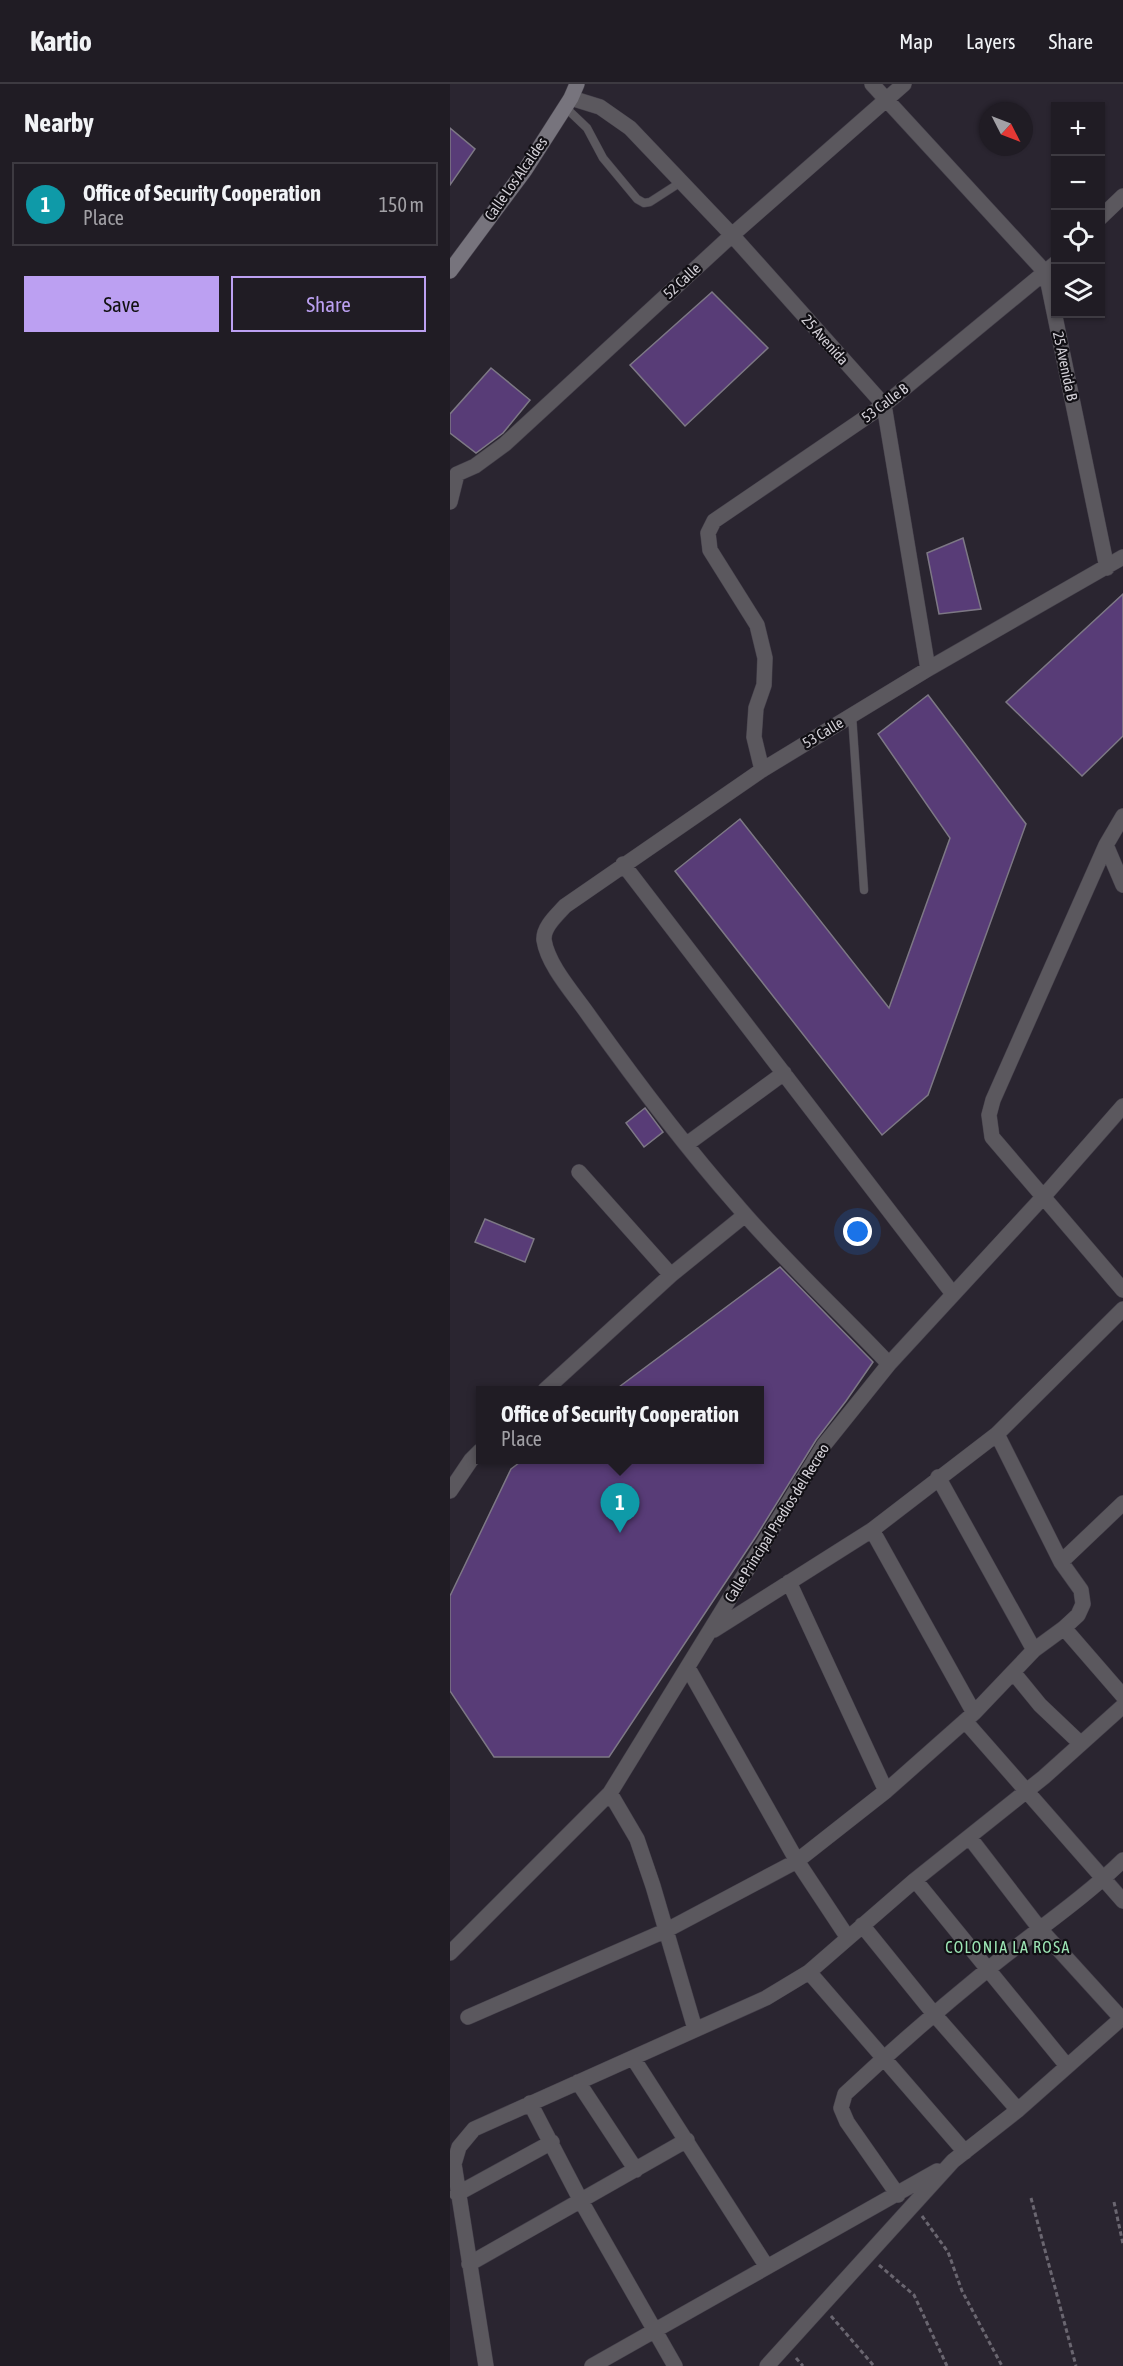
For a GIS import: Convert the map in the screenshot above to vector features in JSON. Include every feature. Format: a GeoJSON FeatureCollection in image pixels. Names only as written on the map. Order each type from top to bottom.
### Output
{"type":"FeatureCollection","features":[{"type":"Feature","properties":{"kind":"main road","name":"Calle Los Alcaldes"},"geometry":{"type":"LineString","coordinates":[[450,271],[525,170],[571,96]]}},
{"type":"Feature","properties":{"kind":"street"},"geometry":{"type":"LineString","coordinates":[[872,84],[1051,268]]}},
{"type":"Feature","properties":{"kind":"street","name":"52 Calle"},"geometry":{"type":"LineString","coordinates":[[453,470],[475,466],[506,444],[732,235],[904,84]]}},
{"type":"Feature","properties":{"kind":"street","name":"25 Avenida"},"geometry":{"type":"LineString","coordinates":[[571,96],[600,107],[630,128],[732,235],[884,405]]}},
{"type":"Feature","properties":{"kind":"street"},"geometry":{"type":"LineString","coordinates":[[1105,214],[1123,196]]}},
{"type":"Feature","properties":{"kind":"street","name":"53 Calle B"},"geometry":{"type":"LineString","coordinates":[[762,770],[754,737],[756,708],[764,685],[765,658],[757,625],[710,550],[708,533],[714,521],[884,405],[1051,268]]}},
{"type":"Feature","properties":{"kind":"street","name":"25 Avenida B"},"geometry":{"type":"LineString","coordinates":[[1060,318],[1107,568]]}},
{"type":"Feature","properties":{"kind":"street"},"geometry":{"type":"LineString","coordinates":[[884,405],[928,669]]}},
{"type":"Feature","properties":{"kind":"street"},"geometry":{"type":"LineString","coordinates":[[450,502],[453,470]]}},
{"type":"Feature","properties":{"kind":"street","name":"53 Calle"},"geometry":{"type":"LineString","coordinates":[[687,1144],[599,1029],[548,956],[544,936],[551,921],[565,906],[623,864],[762,770],[928,669],[1123,557]]}},
{"type":"Feature","properties":{"kind":"street"},"geometry":{"type":"LineString","coordinates":[[1123,816],[1106,845],[993,1100],[989,1115],[992,1137],[1123,1290]]}},
{"type":"Feature","properties":{"kind":"street"},"geometry":{"type":"LineString","coordinates":[[1106,845],[1123,885]]}},
{"type":"Feature","properties":{"kind":"street"},"geometry":{"type":"LineString","coordinates":[[623,864],[784,1073],[830,1137],[953,1294]]}},
{"type":"Feature","properties":{"kind":"street"},"geometry":{"type":"LineString","coordinates":[[784,1073],[687,1144],[745,1215],[888,1364]]}},
{"type":"Feature","properties":{"kind":"street","name":"Calle Principal Predios del Recreo"},"geometry":{"type":"LineString","coordinates":[[450,1953],[610,1793],[824,1445],[888,1364],[1044,1197],[1123,1106]]}},
{"type":"Feature","properties":{"kind":"street"},"geometry":{"type":"LineString","coordinates":[[579,1172],[671,1275]]}},
{"type":"Feature","properties":{"kind":"street"},"geometry":{"type":"LineString","coordinates":[[549,1386],[671,1275],[745,1215]]}},
{"type":"Feature","properties":{"kind":"street"},"geometry":{"type":"LineString","coordinates":[[709,1633],[872,1530],[996,1434],[1123,1309]]}},
{"type":"Feature","properties":{"kind":"street"},"geometry":{"type":"LineString","coordinates":[[468,2017],[667,1930],[797,1861],[886,1791],[970,1718],[1034,1650],[1078,1615],[1083,1604],[1081,1590],[1061,1562],[996,1434]]}},
{"type":"Feature","properties":{"kind":"street"},"geometry":{"type":"LineString","coordinates":[[450,1491],[476,1455]]}},
{"type":"Feature","properties":{"kind":"street"},"geometry":{"type":"LineString","coordinates":[[938,1477],[1034,1650]]}},
{"type":"Feature","properties":{"kind":"street"},"geometry":{"type":"LineString","coordinates":[[1061,1562],[1123,1503]]}},
{"type":"Feature","properties":{"kind":"street"},"geometry":{"type":"LineString","coordinates":[[872,1530],[970,1718],[1027,1790],[1123,1901]]}},
{"type":"Feature","properties":{"kind":"street"},"geometry":{"type":"LineString","coordinates":[[789,1582],[886,1791]]}},
{"type":"Feature","properties":{"kind":"street"},"geometry":{"type":"LineString","coordinates":[[1064,1628],[1123,1696]]}},
{"type":"Feature","properties":{"kind":"street"},"geometry":{"type":"LineString","coordinates":[[687,1668],[797,1861],[848,1938]]}},
{"type":"Feature","properties":{"kind":"street"},"geometry":{"type":"LineString","coordinates":[[1013,1672],[1040,1705],[1080,1743]]}},
{"type":"Feature","properties":{"kind":"street"},"geometry":{"type":"LineString","coordinates":[[486,2366],[453,2163],[459,2147],[474,2129],[766,1998],[809,1972],[915,1880],[1027,1790],[1123,1706]]}},
{"type":"Feature","properties":{"kind":"street"},"geometry":{"type":"LineString","coordinates":[[610,1793],[636,1839],[667,1930],[695,2029]]}},
{"type":"Feature","properties":{"kind":"street"},"geometry":{"type":"LineString","coordinates":[[592,2366],[898,2195],[959,2157],[1018,2110],[1122,2018],[1040,1929],[970,1838]]}},
{"type":"Feature","properties":{"kind":"street"},"geometry":{"type":"LineString","coordinates":[[898,2195],[848,2122],[841,2108],[845,2094],[934,2014],[1104,1879],[1123,1860]]}},
{"type":"Feature","properties":{"kind":"street"},"geometry":{"type":"LineString","coordinates":[[915,1880],[1067,2066]]}},
{"type":"Feature","properties":{"kind":"street"},"geometry":{"type":"LineString","coordinates":[[862,1925],[934,2014],[1018,2110]]}},
{"type":"Feature","properties":{"kind":"street"},"geometry":{"type":"LineString","coordinates":[[809,1972],[884,2058],[959,2157]]}},
{"type":"Feature","properties":{"kind":"street"},"geometry":{"type":"LineString","coordinates":[[633,2058],[767,2267]]}},
{"type":"Feature","properties":{"kind":"street"},"geometry":{"type":"LineString","coordinates":[[579,2082],[636,2170]]}},
{"type":"Feature","properties":{"kind":"street"},"geometry":{"type":"LineString","coordinates":[[530,2103],[581,2201],[675,2366]]}},
{"type":"Feature","properties":{"kind":"street"},"geometry":{"type":"LineString","coordinates":[[469,2264],[687,2140]]}},
{"type":"Feature","properties":{"kind":"street"},"geometry":{"type":"LineString","coordinates":[[458,2194],[552,2142]]}},
{"type":"Feature","properties":{"kind":"street"},"geometry":{"type":"LineString","coordinates":[[767,2366],[959,2157]]}},
{"type":"Feature","properties":{"kind":"lane"},"geometry":{"type":"LineString","coordinates":[[571,96],[603,158],[637,200],[644,203],[650,202],[681,182]]}},
{"type":"Feature","properties":{"kind":"lane"},"geometry":{"type":"LineString","coordinates":[[852,715],[864,890]]}},
{"type":"Feature","properties":{"kind":"path"},"geometry":{"type":"LineString","coordinates":[[1031,2198],[1076,2366]]}},
{"type":"Feature","properties":{"kind":"path"},"geometry":{"type":"LineString","coordinates":[[1114,2202],[1123,2244]]}},
{"type":"Feature","properties":{"kind":"path"},"geometry":{"type":"LineString","coordinates":[[914,2204],[948,2252],[962,2290],[1002,2366]]}},
{"type":"Feature","properties":{"kind":"path"},"geometry":{"type":"LineString","coordinates":[[868,2255],[914,2295],[947,2366]]}},
{"type":"Feature","properties":{"kind":"path"},"geometry":{"type":"LineString","coordinates":[[822,2305],[874,2366]]}},
{"type":"Feature","properties":{"kind":"building"},"geometry":{"type":"Polygon","coordinates":[[[450,128],[475,149],[450,185],[450,128]]]}},
{"type":"Feature","properties":{"kind":"building"},"geometry":{"type":"Polygon","coordinates":[[[712,292],[768,348],[685,426],[630,365],[712,292]]]}},
{"type":"Feature","properties":{"kind":"building"},"geometry":{"type":"Polygon","coordinates":[[[491,368],[530,400],[503,433],[476,453],[450,433],[450,414],[491,368]]]}},
{"type":"Feature","properties":{"kind":"building"},"geometry":{"type":"Polygon","coordinates":[[[963,538],[981,609],[939,614],[927,553],[963,538]]]}},
{"type":"Feature","properties":{"kind":"building"},"geometry":{"type":"Polygon","coordinates":[[[1123,594],[1123,736],[1082,776],[1006,702],[1123,594]]]}},
{"type":"Feature","properties":{"kind":"building"},"geometry":{"type":"Polygon","coordinates":[[[928,695],[1026,824],[928,1095],[882,1135],[675,871],[740,819],[889,1008],[950,838],[878,734],[928,695]]]}},
{"type":"Feature","properties":{"kind":"building"},"geometry":{"type":"Polygon","coordinates":[[[645,1108],[663,1132],[644,1147],[626,1123],[645,1108]]]}},
{"type":"Feature","properties":{"kind":"building"},"geometry":{"type":"Polygon","coordinates":[[[485,1219],[534,1239],[525,1262],[475,1242],[485,1219]]]}},
{"type":"Feature","properties":{"kind":"building"},"geometry":{"type":"Polygon","coordinates":[[[780,1267],[873,1362],[816,1440],[757,1535],[609,1757],[494,1757],[450,1691],[450,1596],[511,1469],[518,1464],[764,1464],[764,1386],[620,1386],[780,1267]]]}},
{"type":"Feature","properties":{"kind":"place","name":"Office of Security Cooperation"},"geometry":{"type":"Point","coordinates":[620,1533]}},
{"type":"Feature","properties":{"kind":"district","name":"COLONIA LA ROSA"},"geometry":{"type":"Point","coordinates":[1008,1947]}}]}
